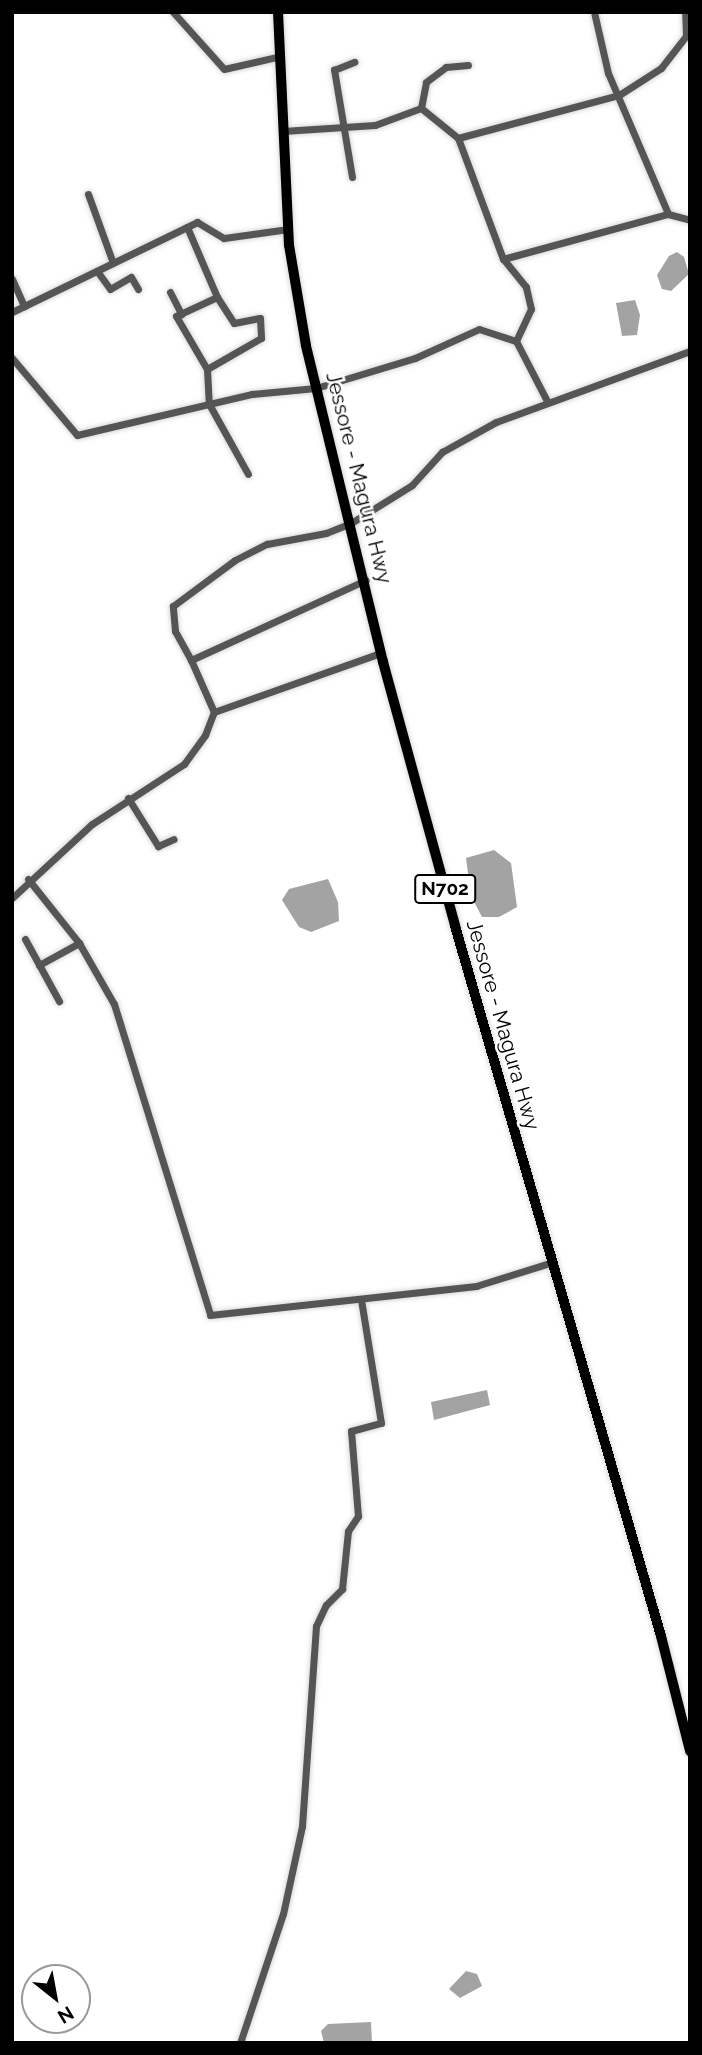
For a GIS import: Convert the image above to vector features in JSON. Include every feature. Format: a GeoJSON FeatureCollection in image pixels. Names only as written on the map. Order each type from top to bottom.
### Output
{"type":"FeatureCollection","features":[{"type":"Feature","properties":{"kind":"highway","name":"Jessore - Magura Hwy"},"geometry":{"type":"LineString","coordinates":[[278,12],[288,229],[295,297],[316,388],[366,580],[382,653],[552,1262],[661,1636],[690,1751]]}},
{"type":"Feature","properties":{"kind":"street"},"geometry":{"type":"LineString","coordinates":[[173,12],[224,69],[282,56]]}},
{"type":"Feature","properties":{"kind":"street"},"geometry":{"type":"LineString","coordinates":[[594,12],[608,73],[668,214]]}},
{"type":"Feature","properties":{"kind":"street"},"geometry":{"type":"LineString","coordinates":[[458,138],[619,95],[661,68],[688,38],[685,12]]}},
{"type":"Feature","properties":{"kind":"street"},"geometry":{"type":"LineString","coordinates":[[352,177],[334,70],[354,62]]}},
{"type":"Feature","properties":{"kind":"street"},"geometry":{"type":"LineString","coordinates":[[421,108],[426,82],[446,67],[468,65]]}},
{"type":"Feature","properties":{"kind":"street"},"geometry":{"type":"LineString","coordinates":[[283,131],[374,125],[421,108]]}},
{"type":"Feature","properties":{"kind":"street"},"geometry":{"type":"LineString","coordinates":[[421,108],[458,138],[503,259],[526,287],[531,309],[516,341]]}},
{"type":"Feature","properties":{"kind":"street"},"geometry":{"type":"LineString","coordinates":[[88,194],[113,263]]}},
{"type":"Feature","properties":{"kind":"street"},"geometry":{"type":"LineString","coordinates":[[503,259],[668,214],[690,220]]}},
{"type":"Feature","properties":{"kind":"street"},"geometry":{"type":"LineString","coordinates":[[12,312],[197,222],[224,238],[288,229]]}},
{"type":"Feature","properties":{"kind":"street"},"geometry":{"type":"LineString","coordinates":[[187,227],[217,297],[234,323],[260,318],[261,338],[207,369]]}},
{"type":"Feature","properties":{"kind":"street"},"geometry":{"type":"LineString","coordinates":[[97,271],[110,289],[131,277],[138,289]]}},
{"type":"Feature","properties":{"kind":"street"},"geometry":{"type":"LineString","coordinates":[[12,279],[23,306]]}},
{"type":"Feature","properties":{"kind":"street"},"geometry":{"type":"LineString","coordinates":[[170,292],[181,314]]}},
{"type":"Feature","properties":{"kind":"street"},"geometry":{"type":"LineString","coordinates":[[217,297],[176,316],[207,369],[209,404],[248,474]]}},
{"type":"Feature","properties":{"kind":"street"},"geometry":{"type":"LineString","coordinates":[[12,358],[77,435],[252,394],[316,388],[406,361],[479,329],[516,341],[547,401]]}},
{"type":"Feature","properties":{"kind":"street"},"geometry":{"type":"LineString","coordinates":[[12,898],[28,879],[128,798],[184,764],[205,735],[214,712],[175,631],[173,606],[234,560],[267,544],[326,533],[351,523],[412,485],[442,452],[496,422],[547,401],[690,351]]}},
{"type":"Feature","properties":{"kind":"street"},"geometry":{"type":"LineString","coordinates":[[191,660],[366,580]]}},
{"type":"Feature","properties":{"kind":"street"},"geometry":{"type":"LineString","coordinates":[[214,712],[382,653]]}},
{"type":"Feature","properties":{"kind":"street"},"geometry":{"type":"LineString","coordinates":[[128,798],[159,846],[174,839]]}},
{"type":"Feature","properties":{"kind":"street"},"geometry":{"type":"LineString","coordinates":[[28,879],[79,943],[114,1004],[210,1315],[476,1286],[552,1262]]}},
{"type":"Feature","properties":{"kind":"street"},"geometry":{"type":"LineString","coordinates":[[25,939],[59,1001]]}},
{"type":"Feature","properties":{"kind":"street"},"geometry":{"type":"LineString","coordinates":[[39,965],[79,943]]}},
{"type":"Feature","properties":{"kind":"street"},"geometry":{"type":"LineString","coordinates":[[240,2043],[283,1914],[302,1826],[316,1626],[326,1605],[342,1589],[348,1531],[358,1516],[351,1431],[381,1423],[361,1300]]}},
{"type":"Feature","properties":{"kind":"shaded area"},"geometry":{"type":"Polygon","coordinates":[[[677,252],[684,257],[689,274],[671,291],[662,289],[657,275],[669,256],[677,252]]]}},
{"type":"Feature","properties":{"kind":"shaded area"},"geometry":{"type":"Polygon","coordinates":[[[635,300],[640,315],[637,335],[622,336],[616,303],[635,300]]]}},
{"type":"Feature","properties":{"kind":"shaded area"},"geometry":{"type":"Polygon","coordinates":[[[494,850],[511,863],[517,907],[499,917],[482,917],[471,896],[466,858],[494,850]]]}},
{"type":"Feature","properties":{"kind":"shaded area"},"geometry":{"type":"Polygon","coordinates":[[[328,879],[338,902],[339,921],[311,932],[299,927],[282,900],[289,889],[328,879]]]}},
{"type":"Feature","properties":{"kind":"shaded area"},"geometry":{"type":"Polygon","coordinates":[[[487,1390],[490,1405],[434,1420],[431,1402],[487,1390]]]}},
{"type":"Feature","properties":{"kind":"shaded area"},"geometry":{"type":"Polygon","coordinates":[[[466,1971],[477,1974],[482,1986],[460,1998],[449,1989],[466,1971]]]}},
{"type":"Feature","properties":{"kind":"shaded area"},"geometry":{"type":"Polygon","coordinates":[[[371,2022],[372,2043],[324,2043],[321,2031],[328,2024],[371,2022]]]}}]}
